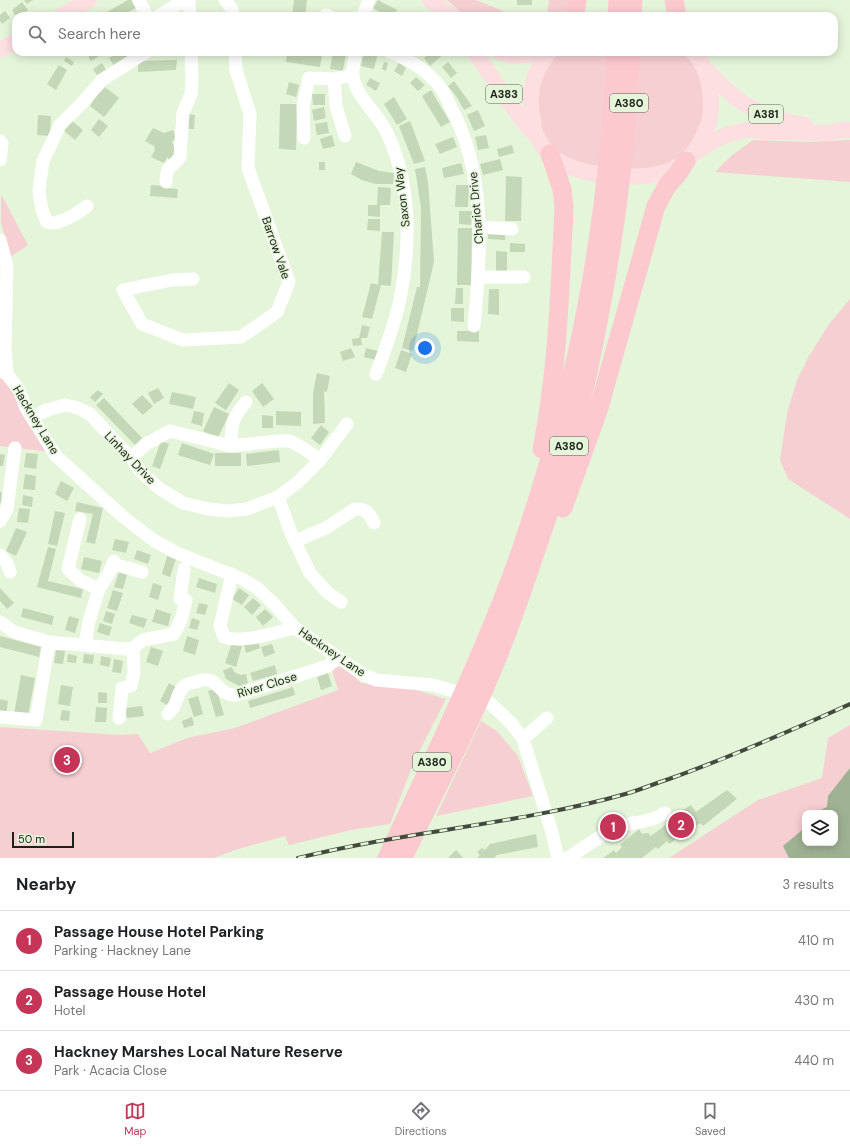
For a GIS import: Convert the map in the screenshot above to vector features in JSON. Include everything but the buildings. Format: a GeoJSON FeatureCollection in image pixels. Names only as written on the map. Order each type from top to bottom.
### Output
{"type":"FeatureCollection","features":[{"type":"Feature","properties":{"kind":"highway"},"geometry":{"type":"LineString","coordinates":[[574,12],[577,0]]}},
{"type":"Feature","properties":{"kind":"highway"},"geometry":{"type":"LineString","coordinates":[[674,0],[676,12]]}},
{"type":"Feature","properties":{"kind":"highway","name":"A380"},"geometry":{"type":"LineString","coordinates":[[520,598],[554,499],[578,415],[587,379],[606,283],[611,203],[617,153],[624,56]]}},
{"type":"Feature","properties":{"kind":"highway","name":"A380"},"geometry":{"type":"LineString","coordinates":[[519,558],[527,510],[538,469],[544,437],[551,391],[559,312],[564,207],[562,190],[550,154]]}},
{"type":"Feature","properties":{"kind":"highway","name":"A380"},"geometry":{"type":"LineString","coordinates":[[395,857],[481,676],[520,598],[542,559],[583,454],[613,360],[656,206],[667,186],[691,157]]}},
{"type":"Feature","properties":{"kind":"highway","name":"A380"},"geometry":{"type":"LineString","coordinates":[[481,676],[564,412],[590,287],[611,203]]}},
{"type":"Feature","properties":{"kind":"main road"},"geometry":{"type":"LineString","coordinates":[[68,12],[89,0]]}},
{"type":"Feature","properties":{"kind":"main road"},"geometry":{"type":"LineString","coordinates":[[432,2],[441,12]]}},
{"type":"Feature","properties":{"kind":"main road"},"geometry":{"type":"LineString","coordinates":[[432,2],[446,12]]}},
{"type":"Feature","properties":{"kind":"main road"},"geometry":{"type":"LineString","coordinates":[[0,50],[12,43]]}},
{"type":"Feature","properties":{"kind":"main road","name":"A383"},"geometry":{"type":"LineString","coordinates":[[477,56],[498,84],[522,121],[535,135]]}},
{"type":"Feature","properties":{"kind":"main road"},"geometry":{"type":"LineString","coordinates":[[546,56],[537,70],[531,88],[531,110],[535,135],[550,154],[562,162],[585,172],[599,175],[629,177],[643,177],[668,172],[691,157],[706,132],[710,115],[710,96],[705,69],[697,56]]}},
{"type":"Feature","properties":{"kind":"main road","name":"A381"},"geometry":{"type":"LineString","coordinates":[[705,69],[742,102],[769,116],[789,122],[845,130]]}},
{"type":"Feature","properties":{"kind":"main road","name":"A381"},"geometry":{"type":"LineString","coordinates":[[691,157],[717,139],[729,134],[748,130],[830,133],[845,130]]}},
{"type":"Feature","properties":{"kind":"street"},"geometry":{"type":"LineString","coordinates":[[139,0],[145,12]]}},
{"type":"Feature","properties":{"kind":"street"},"geometry":{"type":"LineString","coordinates":[[225,0],[232,9],[232,12]]}},
{"type":"Feature","properties":{"kind":"street"},"geometry":{"type":"LineString","coordinates":[[364,12],[369,0]]}},
{"type":"Feature","properties":{"kind":"street"},"geometry":{"type":"LineString","coordinates":[[165,12],[184,2],[188,12]]}},
{"type":"Feature","properties":{"kind":"street"},"geometry":{"type":"LineString","coordinates":[[87,206],[80,212],[54,224],[47,222],[42,210],[39,192],[43,161],[60,125],[102,80],[140,56]]}},
{"type":"Feature","properties":{"kind":"street"},"geometry":{"type":"LineString","coordinates":[[166,182],[167,172],[170,166],[180,157],[183,113],[191,94],[191,56]]}},
{"type":"Feature","properties":{"kind":"street","name":"Barrow Vale"},"geometry":{"type":"LineString","coordinates":[[193,279],[172,280],[123,290],[142,324],[182,340],[241,336],[277,312],[289,282],[248,168],[250,114],[236,70],[235,56]]}},
{"type":"Feature","properties":{"kind":"street","name":"Saxon Way"},"geometry":{"type":"LineString","coordinates":[[355,56],[353,75],[355,85],[366,104],[387,131],[397,156],[402,176],[407,216],[406,253],[400,300],[391,334],[376,374]]}},
{"type":"Feature","properties":{"kind":"street","name":"Chariot Drive"},"geometry":{"type":"LineString","coordinates":[[400,56],[424,71],[439,86],[458,120],[468,148],[475,176],[479,227],[478,277],[474,326]]}},
{"type":"Feature","properties":{"kind":"street"},"geometry":{"type":"LineString","coordinates":[[304,138],[303,106],[309,78],[334,80],[353,75]]}},
{"type":"Feature","properties":{"kind":"street"},"geometry":{"type":"LineString","coordinates":[[334,80],[336,106],[344,136]]}},
{"type":"Feature","properties":{"kind":"street"},"geometry":{"type":"LineString","coordinates":[[0,141],[2,143],[0,160]]}},
{"type":"Feature","properties":{"kind":"street"},"geometry":{"type":"LineString","coordinates":[[479,227],[512,228]]}},
{"type":"Feature","properties":{"kind":"street","name":"Hackney Lane"},"geometry":{"type":"LineString","coordinates":[[0,240],[8,266],[4,372],[19,390],[26,408],[56,456],[120,515],[153,540],[177,553],[232,574],[257,588],[275,605],[295,628],[364,675],[376,680],[432,685],[491,704],[511,723],[523,739],[551,829],[558,858]]}},
{"type":"Feature","properties":{"kind":"street"},"geometry":{"type":"LineString","coordinates":[[478,277],[524,277]]}},
{"type":"Feature","properties":{"kind":"street"},"geometry":{"type":"LineString","coordinates":[[231,446],[231,430],[234,418],[246,402]]}},
{"type":"Feature","properties":{"kind":"street","name":"Linhay Drive"},"geometry":{"type":"LineString","coordinates":[[32,417],[47,410],[65,405],[78,408],[90,414],[131,458],[141,472],[160,489],[183,503],[208,509],[228,511],[247,509],[278,497],[297,483],[320,460],[347,424]]}},
{"type":"Feature","properties":{"kind":"street"},"geometry":{"type":"LineString","coordinates":[[131,458],[146,444],[170,431],[231,446],[290,441],[320,460]]}},
{"type":"Feature","properties":{"kind":"street"},"geometry":{"type":"LineString","coordinates":[[0,521],[7,509],[6,477],[15,448]]}},
{"type":"Feature","properties":{"kind":"street"},"geometry":{"type":"LineString","coordinates":[[278,497],[291,533],[296,540],[306,566],[327,592],[341,602]]}},
{"type":"Feature","properties":{"kind":"street"},"geometry":{"type":"LineString","coordinates":[[360,498],[374,523]]}},
{"type":"Feature","properties":{"kind":"street"},"geometry":{"type":"LineString","coordinates":[[296,540],[326,528],[355,509],[366,511]]}},
{"type":"Feature","properties":{"kind":"street"},"geometry":{"type":"LineString","coordinates":[[80,519],[68,569],[80,581],[99,589]]}},
{"type":"Feature","properties":{"kind":"street"},"geometry":{"type":"LineString","coordinates":[[0,555],[7,562],[10,572]]}},
{"type":"Feature","properties":{"kind":"street"},"geometry":{"type":"LineString","coordinates":[[85,645],[89,621],[99,589],[109,573],[113,562],[142,572]]}},
{"type":"Feature","properties":{"kind":"street"},"geometry":{"type":"LineString","coordinates":[[0,622],[14,632],[49,642],[126,649],[133,648],[143,640],[174,634],[181,620],[186,600],[180,599],[184,569]]}},
{"type":"Feature","properties":{"kind":"street"},"geometry":{"type":"LineString","coordinates":[[232,574],[220,626],[224,637],[231,640],[241,640],[295,628]]}},
{"type":"Feature","properties":{"kind":"street"},"geometry":{"type":"LineString","coordinates":[[0,717],[36,720],[49,642]]}},
{"type":"Feature","properties":{"kind":"street"},"geometry":{"type":"LineString","coordinates":[[119,718],[122,688],[131,686],[133,679],[133,648]]}},
{"type":"Feature","properties":{"kind":"street","name":"River Close"},"geometry":{"type":"LineString","coordinates":[[168,714],[174,707],[178,694],[185,685],[203,679],[213,681],[222,692],[228,695],[236,695],[328,666],[337,657]]}},
{"type":"Feature","properties":{"kind":"street"},"geometry":{"type":"LineString","coordinates":[[523,739],[548,718]]}},
{"type":"Feature","properties":{"kind":"street"},"geometry":{"type":"LineString","coordinates":[[568,858],[616,826],[647,820],[666,813]]}},
{"type":"Feature","properties":{"kind":"shaded area"},"geometry":{"type":"Polygon","coordinates":[[[447,0],[476,0],[505,12],[460,12],[447,0]]]}},
{"type":"Feature","properties":{"kind":"shaded area"},"geometry":{"type":"Polygon","coordinates":[[[549,0],[568,0],[564,12],[548,12],[549,0]]]}},
{"type":"Feature","properties":{"kind":"shaded area"},"geometry":{"type":"Polygon","coordinates":[[[554,56],[686,56],[694,65],[702,83],[704,119],[686,154],[660,169],[599,170],[560,155],[547,140],[538,121],[538,84],[554,56]]]}},
{"type":"Feature","properties":{"kind":"shaded area"},"geometry":{"type":"Polygon","coordinates":[[[753,140],[808,142],[850,140],[850,182],[715,172],[731,156],[753,140]]]}},
{"type":"Feature","properties":{"kind":"shaded area"},"geometry":{"type":"Polygon","coordinates":[[[1,194],[28,245],[10,257],[1,222],[1,194]]]}},
{"type":"Feature","properties":{"kind":"shaded area"},"geometry":{"type":"Polygon","coordinates":[[[850,299],[850,519],[788,479],[780,460],[787,413],[797,380],[809,356],[829,324],[850,299]]]}},
{"type":"Feature","properties":{"kind":"shaded area"},"geometry":{"type":"Polygon","coordinates":[[[0,378],[6,381],[50,452],[0,446],[0,378]]]}},
{"type":"Feature","properties":{"kind":"shaded area"},"geometry":{"type":"Polygon","coordinates":[[[342,665],[361,683],[407,687],[446,699],[414,762],[390,824],[351,830],[289,845],[285,836],[235,850],[214,858],[0,858],[0,727],[120,735],[138,734],[150,753],[187,738],[235,728],[338,690],[332,670],[342,665]]]}},
{"type":"Feature","properties":{"kind":"shaded area"},"geometry":{"type":"Polygon","coordinates":[[[481,721],[497,731],[518,756],[533,796],[436,816],[481,721]]]}},
{"type":"Feature","properties":{"kind":"shaded area"},"geometry":{"type":"Polygon","coordinates":[[[850,725],[850,858],[669,858],[758,800],[822,778],[828,738],[850,725]]]}},
{"type":"Feature","properties":{"kind":"shaded area"},"geometry":{"type":"Polygon","coordinates":[[[850,768],[850,858],[789,858],[783,846],[802,829],[802,846],[838,846],[838,810],[820,810],[827,807],[828,796],[850,768]]]}},
{"type":"Feature","properties":{"kind":"railway"},"geometry":{"type":"LineString","coordinates":[[298,858],[381,841],[506,820],[588,804],[629,793],[738,753],[850,704]]}},
{"type":"Feature","properties":{"kind":"place","name":"Hackney Marshes Local Nature Reserve"},"geometry":{"type":"Point","coordinates":[67,760]}},
{"type":"Feature","properties":{"kind":"place","name":"Passage House Hotel"},"geometry":{"type":"Point","coordinates":[681,825]}},
{"type":"Feature","properties":{"kind":"place","name":"Passage House Hotel Parking"},"geometry":{"type":"Point","coordinates":[613,827]}}]}
